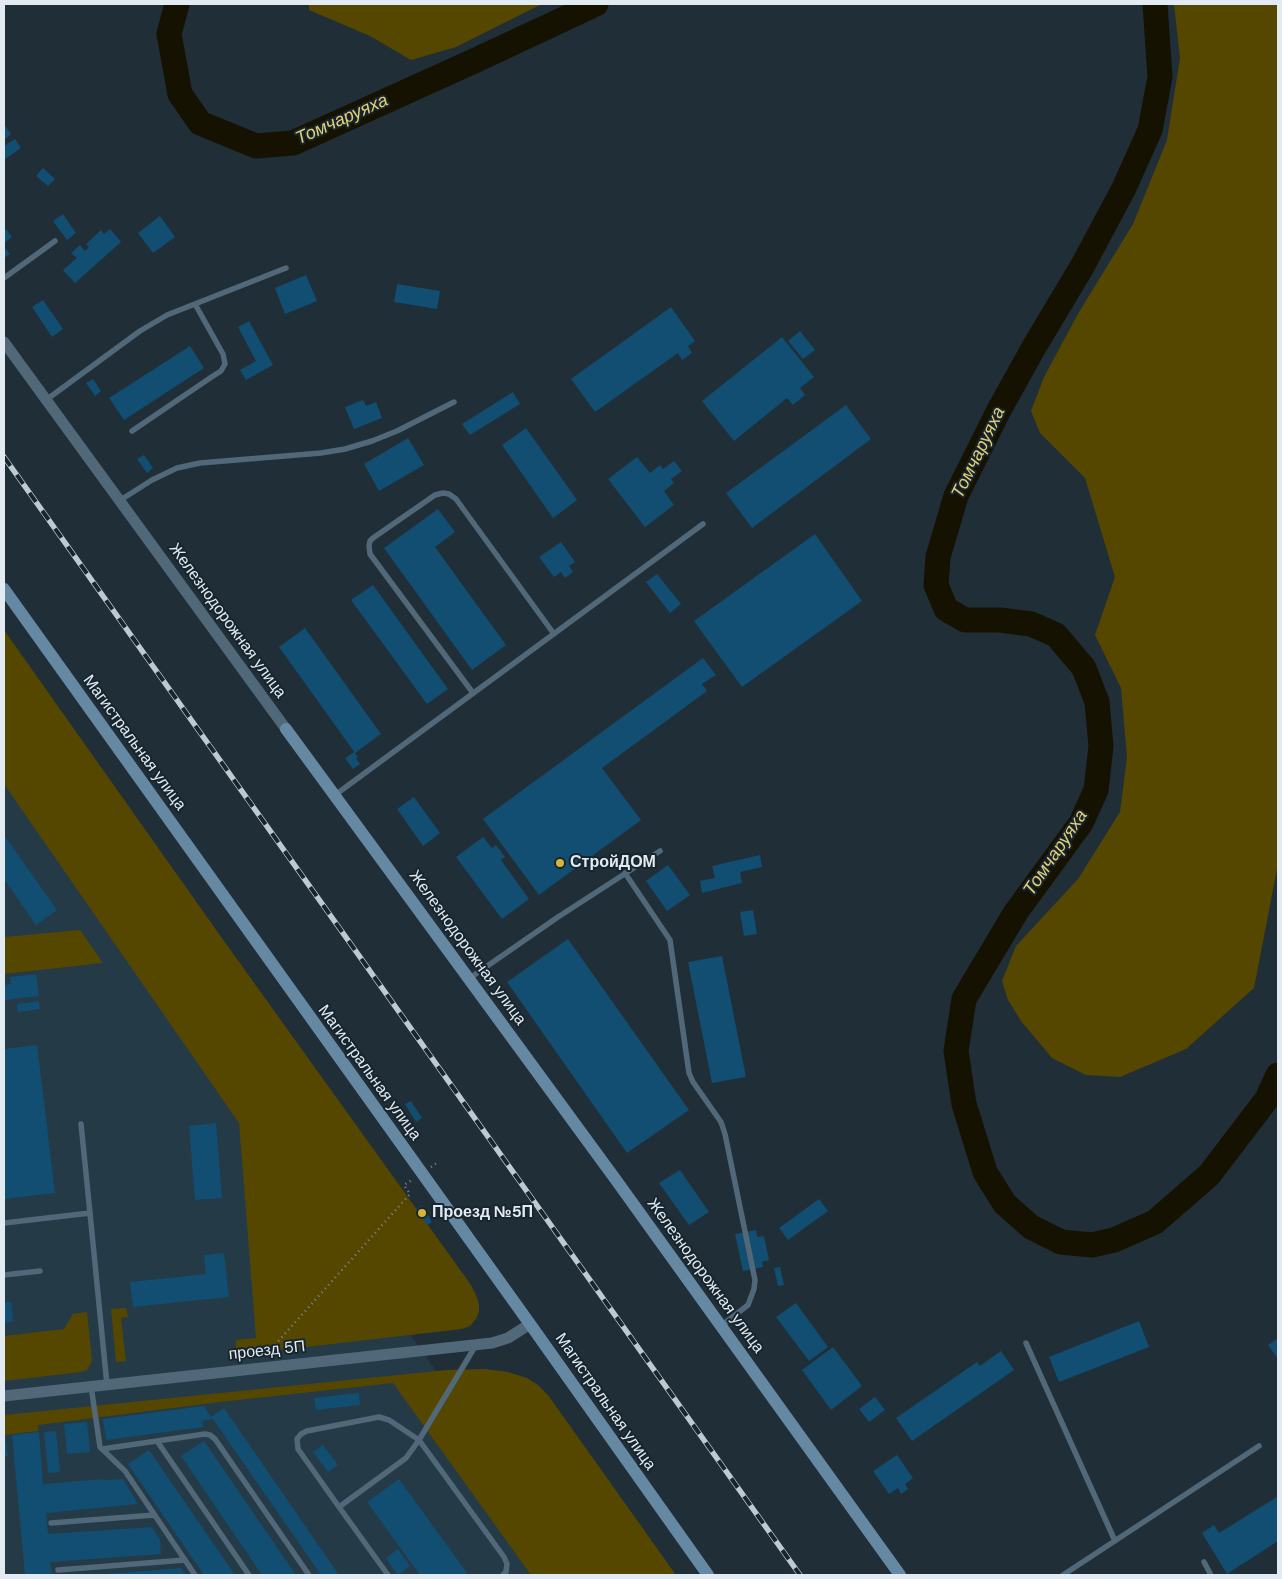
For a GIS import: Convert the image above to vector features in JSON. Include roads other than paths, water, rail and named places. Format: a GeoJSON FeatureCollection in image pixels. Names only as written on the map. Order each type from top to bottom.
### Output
{"type":"FeatureCollection","features":[{"type":"Feature","properties":{"kind":"main road","name":"Магистральная улица"},"geometry":{"type":"LineString","coordinates":[[4,589],[708,1575]]}},
{"type":"Feature","properties":{"kind":"main road","name":"Железнодорожная улица"},"geometry":{"type":"LineString","coordinates":[[286,729],[470,978],[900,1575]]}},
{"type":"Feature","properties":{"kind":"street","name":"Железнодорожная улица"},"geometry":{"type":"LineString","coordinates":[[4,342],[286,729]]}},
{"type":"Feature","properties":{"kind":"street","name":"проезд 5П"},"geometry":{"type":"LineString","coordinates":[[4,1396],[492,1343],[508,1338],[530,1324]]}},
{"type":"Feature","properties":{"kind":"lane"},"geometry":{"type":"LineString","coordinates":[[4,278],[54,241]]}},
{"type":"Feature","properties":{"kind":"lane"},"geometry":{"type":"LineString","coordinates":[[46,400],[140,331],[167,315],[286,268]]}},
{"type":"Feature","properties":{"kind":"lane"},"geometry":{"type":"LineString","coordinates":[[132,431],[221,370],[225,364],[223,354],[195,304]]}},
{"type":"Feature","properties":{"kind":"lane"},"geometry":{"type":"LineString","coordinates":[[119,501],[152,480],[177,468],[200,462],[321,453],[346,449],[397,431],[454,402]]}},
{"type":"Feature","properties":{"kind":"lane"},"geometry":{"type":"LineString","coordinates":[[473,694],[370,554],[370,541],[374,538],[434,494],[449,494],[456,499],[554,634]]}},
{"type":"Feature","properties":{"kind":"lane"},"geometry":{"type":"LineString","coordinates":[[335,796],[703,524]]}},
{"type":"Feature","properties":{"kind":"lane"},"geometry":{"type":"LineString","coordinates":[[470,978],[558,917],[660,851]]}},
{"type":"Feature","properties":{"kind":"lane"},"geometry":{"type":"LineString","coordinates":[[626,873],[670,940],[689,1073],[693,1082],[721,1122],[725,1134],[755,1280],[748,1305],[721,1326]]}},
{"type":"Feature","properties":{"kind":"lane"},"geometry":{"type":"LineString","coordinates":[[81,1124],[107,1384]]}},
{"type":"Feature","properties":{"kind":"lane"},"geometry":{"type":"LineString","coordinates":[[4,1223],[90,1213]]}},
{"type":"Feature","properties":{"kind":"lane"},"geometry":{"type":"LineString","coordinates":[[4,1275],[40,1271]]}},
{"type":"Feature","properties":{"kind":"lane"},"geometry":{"type":"LineString","coordinates":[[1026,1342],[1115,1541]]}},
{"type":"Feature","properties":{"kind":"lane"},"geometry":{"type":"LineString","coordinates":[[339,1507],[406,1458],[419,1440],[476,1345]]}},
{"type":"Feature","properties":{"kind":"lane"},"geometry":{"type":"LineString","coordinates":[[91,1386],[99,1443],[102,1450],[125,1471],[195,1575]]}},
{"type":"Feature","properties":{"kind":"lane"},"geometry":{"type":"LineString","coordinates":[[388,1575],[298,1449],[297,1439],[301,1434],[307,1431],[378,1417],[389,1420],[419,1440],[504,1557],[507,1564],[506,1572],[503,1575]]}},
{"type":"Feature","properties":{"kind":"lane"},"geometry":{"type":"LineString","coordinates":[[102,1450],[205,1434],[210,1435],[215,1439],[309,1575]]}},
{"type":"Feature","properties":{"kind":"lane"},"geometry":{"type":"LineString","coordinates":[[157,1441],[249,1575]]}},
{"type":"Feature","properties":{"kind":"lane"},"geometry":{"type":"LineString","coordinates":[[1063,1575],[1259,1446]]}},
{"type":"Feature","properties":{"kind":"lane"},"geometry":{"type":"LineString","coordinates":[[51,1523],[154,1515]]}},
{"type":"Feature","properties":{"kind":"lane"},"geometry":{"type":"LineString","coordinates":[[58,1570],[185,1560]]}},
{"type":"Feature","properties":{"kind":"lane"},"geometry":{"type":"LineString","coordinates":[[1204,1562],[1211,1575]]}},
{"type":"Feature","properties":{"kind":"waterway","name":"Томчаруяха"},"geometry":{"type":"LineString","coordinates":[[177,4],[169,34],[180,94],[200,123],[256,146],[293,143],[596,4]]}},
{"type":"Feature","properties":{"kind":"waterway","name":"Томчаруяха"},"geometry":{"type":"LineString","coordinates":[[1155,4],[1160,77],[1150,130],[1124,188],[1083,265],[999,410],[956,496],[938,557],[936,585],[946,609],[965,620],[1000,620],[1031,624],[1056,635],[1084,668],[1097,702],[1101,746],[1096,790],[1081,823],[1016,912],[964,999],[956,1051],[964,1104],[985,1172],[1005,1204],[1031,1227],[1061,1242],[1092,1245],[1114,1240],[1155,1222],[1209,1175],[1267,1099],[1278,1075]]}},
{"type":"Feature","properties":{"kind":"railway"},"geometry":{"type":"LineString","coordinates":[[4,457],[800,1575]]}},
{"type":"Feature","properties":{"kind":"place","name":"СтройДОМ"},"geometry":{"type":"Point","coordinates":[560,863]}},
{"type":"Feature","properties":{"kind":"place","name":"Проезд №5П"},"geometry":{"type":"Point","coordinates":[422,1213]}}]}
